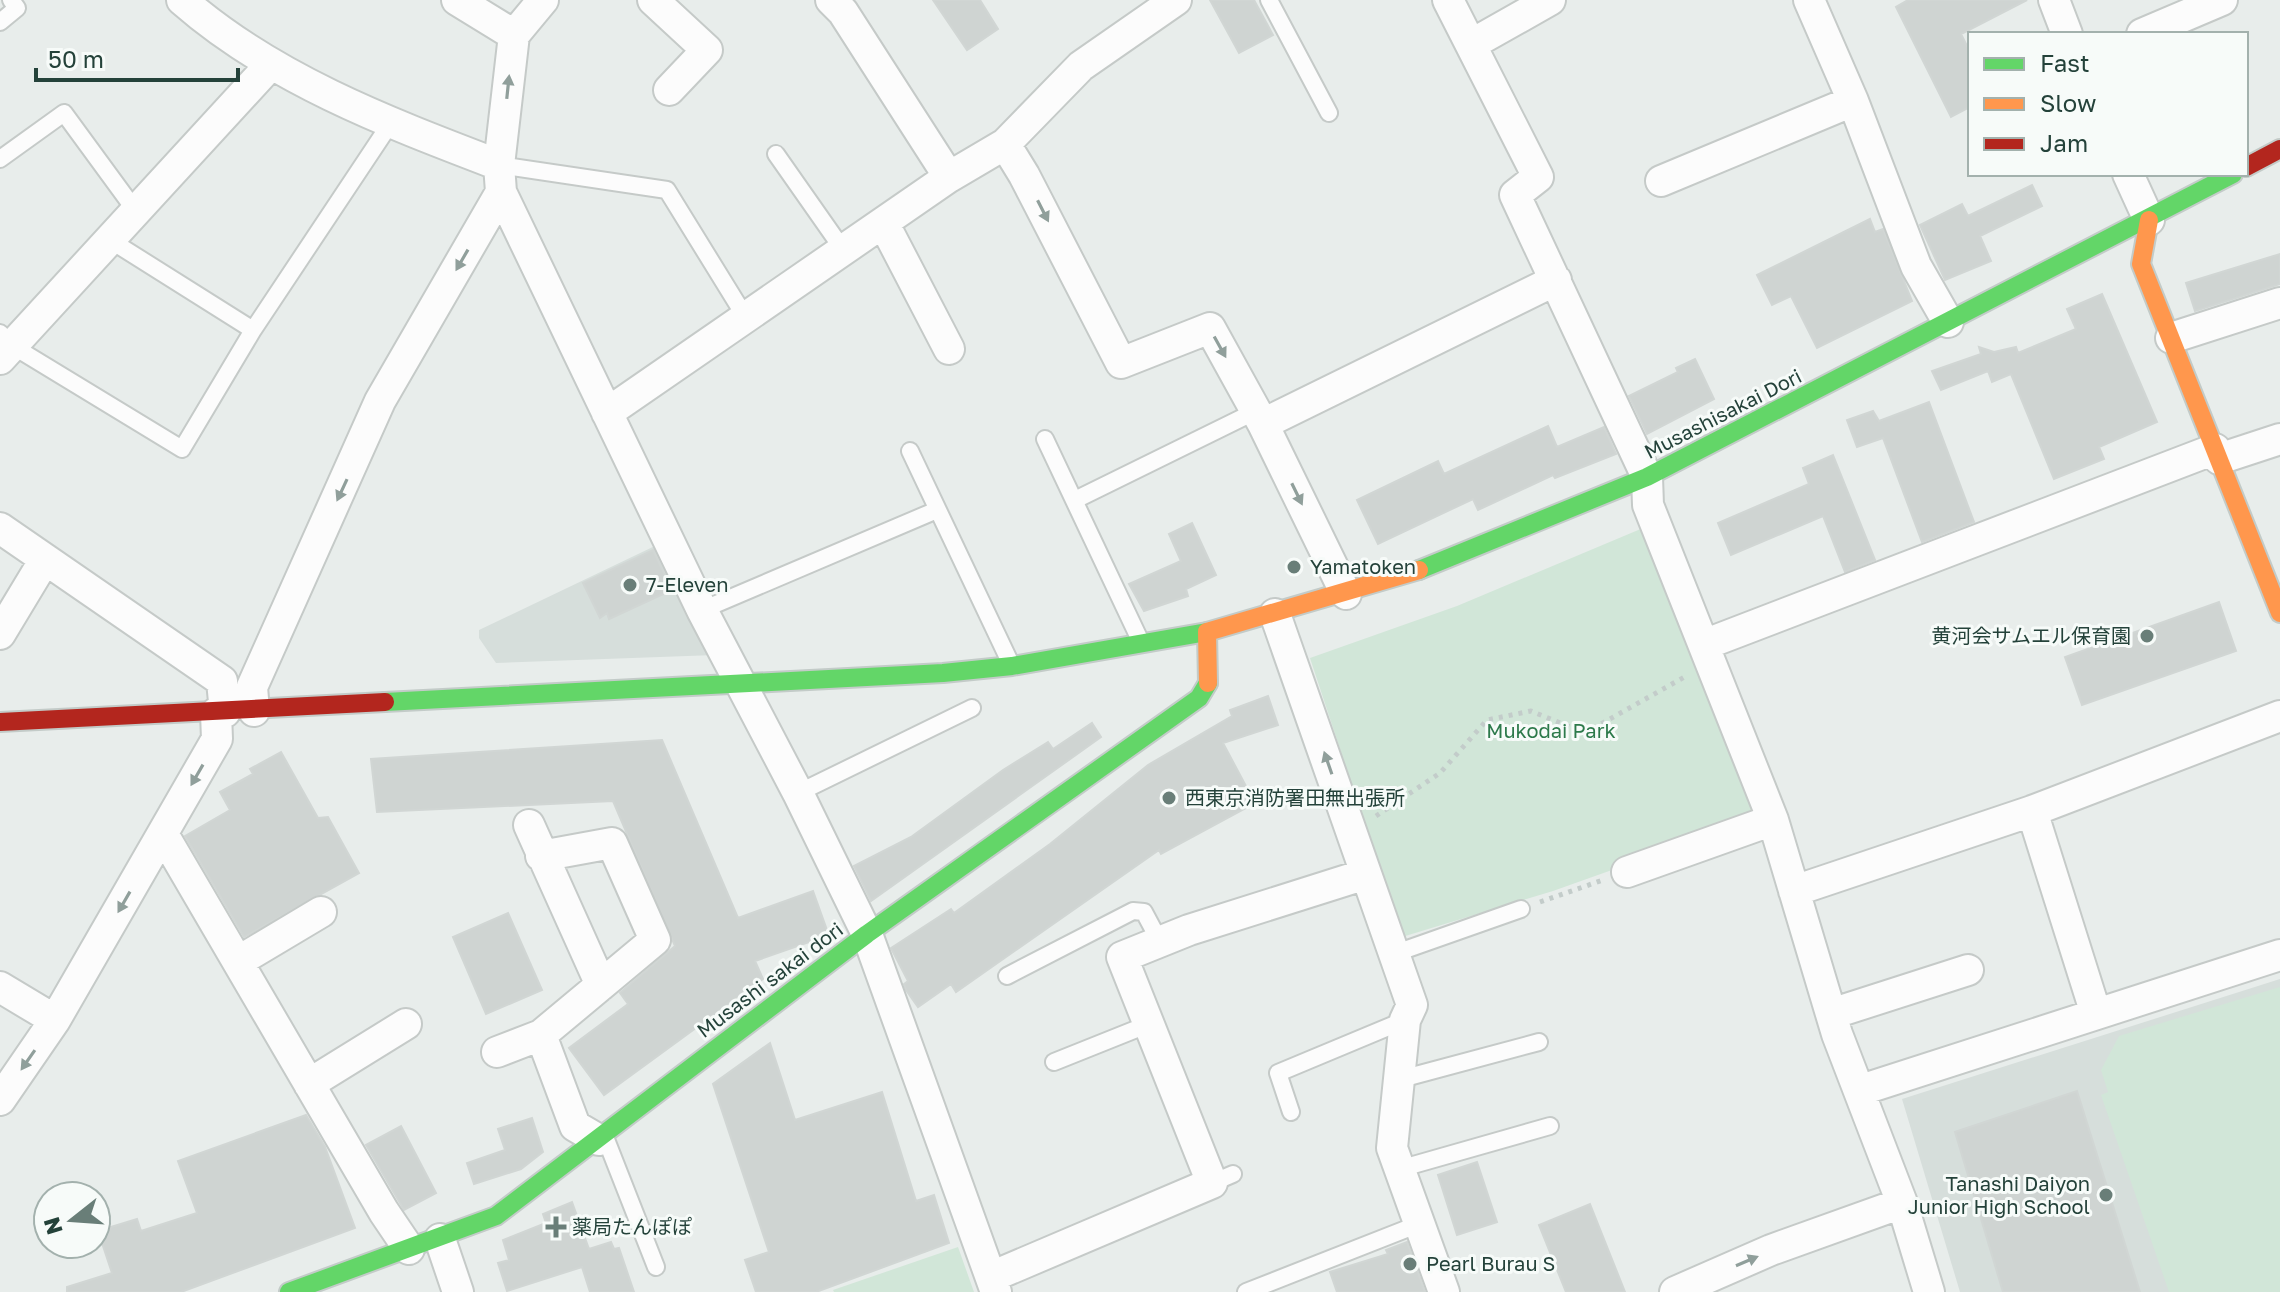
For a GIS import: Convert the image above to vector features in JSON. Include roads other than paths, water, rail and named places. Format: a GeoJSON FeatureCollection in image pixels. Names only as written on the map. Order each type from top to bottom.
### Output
{"type":"FeatureCollection","features":[{"type":"Feature","properties":{"kind":"main road"},"geometry":{"type":"LineString","coordinates":[[2248,166],[2280,149]]}},
{"type":"Feature","properties":{"kind":"main road","name":"Musashisakai Dori"},"geometry":{"type":"LineString","coordinates":[[0,722],[237,706],[742,685],[1012,666],[1142,646],[1207,632],[1346,594],[1486,546],[1647,477],[2229,176]]}},
{"type":"Feature","properties":{"kind":"main road"},"geometry":{"type":"LineString","coordinates":[[2149,220],[2141,264],[2217,454],[2269,556],[2280,613]]}},
{"type":"Feature","properties":{"kind":"main road","name":"Musashi sakai dori"},"geometry":{"type":"LineString","coordinates":[[289,1292],[337,1284],[409,1249],[496,1216],[867,934],[1199,698],[1210,679],[1207,632]]}},
{"type":"Feature","properties":{"kind":"street"},"geometry":{"type":"LineString","coordinates":[[182,0],[271,64],[500,178],[607,413],[702,610],[798,793],[867,934],[994,1284],[1222,1178],[1149,1024],[1122,957],[1366,874]]}},
{"type":"Feature","properties":{"kind":"street"},"geometry":{"type":"LineString","coordinates":[[457,0],[514,35]]}},
{"type":"Feature","properties":{"kind":"street"},"geometry":{"type":"LineString","coordinates":[[0,1100],[55,1020],[237,706],[380,401],[500,178],[514,35],[543,0]]}},
{"type":"Feature","properties":{"kind":"street"},"geometry":{"type":"LineString","coordinates":[[653,0],[707,50],[669,90]]}},
{"type":"Feature","properties":{"kind":"street"},"geometry":{"type":"LineString","coordinates":[[831,0],[843,12],[949,177]]}},
{"type":"Feature","properties":{"kind":"street"},"geometry":{"type":"LineString","coordinates":[[607,413],[949,177],[1005,144],[1081,66],[1176,0]]}},
{"type":"Feature","properties":{"kind":"street"},"geometry":{"type":"LineString","coordinates":[[1448,0],[1538,177],[1515,195],[1647,477],[1648,505],[1773,820],[1831,1014],[1902,1203],[1929,1292]]}},
{"type":"Feature","properties":{"kind":"street"},"geometry":{"type":"LineString","coordinates":[[1472,44],[1550,0]]}},
{"type":"Feature","properties":{"kind":"street"},"geometry":{"type":"LineString","coordinates":[[1809,0],[1853,101],[1916,266],[1948,322]]}},
{"type":"Feature","properties":{"kind":"street"},"geometry":{"type":"LineString","coordinates":[[2054,0],[2066,32]]}},
{"type":"Feature","properties":{"kind":"street"},"geometry":{"type":"LineString","coordinates":[[2147,32],[2222,0]]}},
{"type":"Feature","properties":{"kind":"street"},"geometry":{"type":"LineString","coordinates":[[4,346],[110,240],[271,64]]}},
{"type":"Feature","properties":{"kind":"street"},"geometry":{"type":"LineString","coordinates":[[1661,181],[1853,101]]}},
{"type":"Feature","properties":{"kind":"street"},"geometry":{"type":"LineString","coordinates":[[1005,144],[1121,363],[1210,328],[1259,417],[1346,594]]}},
{"type":"Feature","properties":{"kind":"street"},"geometry":{"type":"LineString","coordinates":[[2129,176],[2149,220]]}},
{"type":"Feature","properties":{"kind":"street"},"geometry":{"type":"LineString","coordinates":[[884,224],[949,349]]}},
{"type":"Feature","properties":{"kind":"street"},"geometry":{"type":"LineString","coordinates":[[1259,417],[1556,280]]}},
{"type":"Feature","properties":{"kind":"street"},"geometry":{"type":"LineString","coordinates":[[2171,338],[2280,303]]}},
{"type":"Feature","properties":{"kind":"street"},"geometry":{"type":"LineString","coordinates":[[1708,651],[2217,454],[2280,439]]}},
{"type":"Feature","properties":{"kind":"street"},"geometry":{"type":"LineString","coordinates":[[0,528],[222,681],[237,706]]}},
{"type":"Feature","properties":{"kind":"street"},"geometry":{"type":"LineString","coordinates":[[0,634],[44,561]]}},
{"type":"Feature","properties":{"kind":"street"},"geometry":{"type":"LineString","coordinates":[[1275,614],[1412,1005],[1405,1020],[1392,1148],[1444,1292]]}},
{"type":"Feature","properties":{"kind":"street"},"geometry":{"type":"LineString","coordinates":[[1794,891],[2032,811],[2280,716]]}},
{"type":"Feature","properties":{"kind":"street"},"geometry":{"type":"LineString","coordinates":[[2032,811],[2096,1014]]}},
{"type":"Feature","properties":{"kind":"street"},"geometry":{"type":"LineString","coordinates":[[1627,872],[1773,820]]}},
{"type":"Feature","properties":{"kind":"street"},"geometry":{"type":"LineString","coordinates":[[529,825],[601,985]]}},
{"type":"Feature","properties":{"kind":"street"},"geometry":{"type":"LineString","coordinates":[[163,834],[409,1249]]}},
{"type":"Feature","properties":{"kind":"street"},"geometry":{"type":"LineString","coordinates":[[497,1052],[541,1035],[655,940],[612,843],[541,856]]}},
{"type":"Feature","properties":{"kind":"street"},"geometry":{"type":"LineString","coordinates":[[239,961],[321,912]]}},
{"type":"Feature","properties":{"kind":"street"},"geometry":{"type":"LineString","coordinates":[[1861,1090],[2280,955]]}},
{"type":"Feature","properties":{"kind":"street"},"geometry":{"type":"LineString","coordinates":[[1831,1014],[1968,970]]}},
{"type":"Feature","properties":{"kind":"street"},"geometry":{"type":"LineString","coordinates":[[0,987],[55,1020]]}},
{"type":"Feature","properties":{"kind":"street"},"geometry":{"type":"LineString","coordinates":[[309,1084],[406,1024]]}},
{"type":"Feature","properties":{"kind":"street"},"geometry":{"type":"LineString","coordinates":[[541,1035],[575,1126],[602,1138]]}},
{"type":"Feature","properties":{"kind":"street"},"geometry":{"type":"LineString","coordinates":[[1675,1292],[1771,1250],[1902,1203]]}},
{"type":"Feature","properties":{"kind":"street"},"geometry":{"type":"LineString","coordinates":[[440,1239],[458,1292]]}},
{"type":"Feature","properties":{"kind":"lane"},"geometry":{"type":"LineString","coordinates":[[0,22],[17,8],[11,0]]}},
{"type":"Feature","properties":{"kind":"lane"},"geometry":{"type":"LineString","coordinates":[[1269,0],[1329,113]]}},
{"type":"Feature","properties":{"kind":"lane"},"geometry":{"type":"LineString","coordinates":[[0,159],[64,113],[135,210]]}},
{"type":"Feature","properties":{"kind":"lane"},"geometry":{"type":"LineString","coordinates":[[4,346],[182,449],[253,330],[390,124]]}},
{"type":"Feature","properties":{"kind":"lane"},"geometry":{"type":"LineString","coordinates":[[776,154],[844,251]]}},
{"type":"Feature","properties":{"kind":"lane"},"geometry":{"type":"LineString","coordinates":[[500,178],[667,190],[746,318]]}},
{"type":"Feature","properties":{"kind":"lane"},"geometry":{"type":"LineString","coordinates":[[110,240],[253,330]]}},
{"type":"Feature","properties":{"kind":"lane"},"geometry":{"type":"LineString","coordinates":[[1077,499],[1259,417]]}},
{"type":"Feature","properties":{"kind":"lane"},"geometry":{"type":"LineString","coordinates":[[1045,439],[1077,499],[1142,646]]}},
{"type":"Feature","properties":{"kind":"lane"},"geometry":{"type":"LineString","coordinates":[[910,451],[1012,666]]}},
{"type":"Feature","properties":{"kind":"lane"},"geometry":{"type":"LineString","coordinates":[[702,610],[937,510]]}},
{"type":"Feature","properties":{"kind":"lane"},"geometry":{"type":"LineString","coordinates":[[798,793],[972,708]]}},
{"type":"Feature","properties":{"kind":"lane"},"geometry":{"type":"LineString","coordinates":[[1396,953],[1521,909]]}},
{"type":"Feature","properties":{"kind":"lane"},"geometry":{"type":"LineString","coordinates":[[1007,976],[1133,911],[1144,912],[1149,917],[1160,942]]}},
{"type":"Feature","properties":{"kind":"lane"},"geometry":{"type":"LineString","coordinates":[[1291,1112],[1278,1073],[1405,1020]]}},
{"type":"Feature","properties":{"kind":"lane"},"geometry":{"type":"LineString","coordinates":[[1054,1062],[1149,1024]]}},
{"type":"Feature","properties":{"kind":"lane"},"geometry":{"type":"LineString","coordinates":[[1401,1079],[1539,1042]]}},
{"type":"Feature","properties":{"kind":"lane"},"geometry":{"type":"LineString","coordinates":[[1399,1169],[1550,1126]]}},
{"type":"Feature","properties":{"kind":"lane"},"geometry":{"type":"LineString","coordinates":[[602,1138],[656,1267]]}},
{"type":"Feature","properties":{"kind":"lane"},"geometry":{"type":"LineString","coordinates":[[1246,1292],[1419,1224]]}},
{"type":"Feature","properties":{"kind":"place","name":"Yamatoken"},"geometry":{"type":"Point","coordinates":[1294,567]}},
{"type":"Feature","properties":{"kind":"place","name":"7-Eleven"},"geometry":{"type":"Point","coordinates":[630,585]}},
{"type":"Feature","properties":{"kind":"place","name":"黄河会サムエル保育園"},"geometry":{"type":"Point","coordinates":[2147,636]}},
{"type":"Feature","properties":{"kind":"place","name":"西東京消防署田無出張所"},"geometry":{"type":"Point","coordinates":[1169,798]}},
{"type":"Feature","properties":{"kind":"place","name":"Tanashi Daiyon Junior High School"},"geometry":{"type":"Point","coordinates":[2106,1195]}},
{"type":"Feature","properties":{"kind":"place","name":"薬局たんぽぽ"},"geometry":{"type":"Point","coordinates":[556,1227]}},
{"type":"Feature","properties":{"kind":"place","name":"Pearl Burau S"},"geometry":{"type":"Point","coordinates":[1410,1264]}},
{"type":"Feature","properties":{"kind":"park label","name":"Mukodai Park"},"geometry":{"type":"Point","coordinates":[1551,731]}}]}
